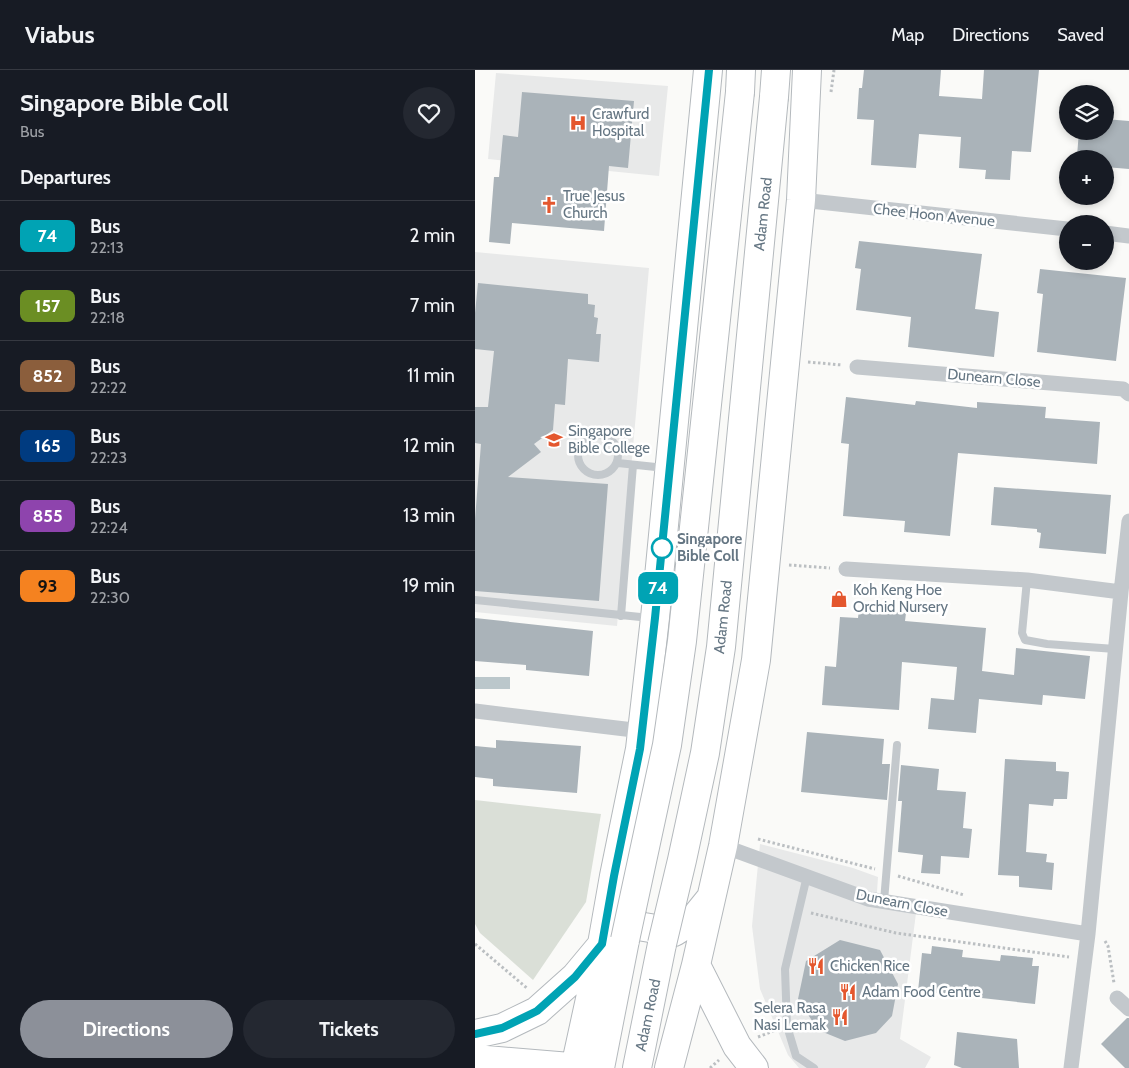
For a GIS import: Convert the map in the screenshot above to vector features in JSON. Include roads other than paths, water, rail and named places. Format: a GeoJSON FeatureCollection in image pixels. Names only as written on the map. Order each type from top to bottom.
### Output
{"type":"FeatureCollection","features":[{"type":"Feature","properties":{"kind":"highway"},"geometry":{"type":"LineString","coordinates":[[583,1068],[614,876],[640,749],[634,730],[655,618],[709,70]]}},
{"type":"Feature","properties":{"kind":"highway","name":"Adam Road"},"geometry":{"type":"LineString","coordinates":[[637,1068],[662,944],[705,753],[721,647],[776,70]]}},
{"type":"Feature","properties":{"kind":"highway"},"geometry":{"type":"LineString","coordinates":[[669,1068],[696,965],[724,839],[756,660],[801,200],[807,70]]}},
{"type":"Feature","properties":{"kind":"highway"},"geometry":{"type":"LineString","coordinates":[[583,1068],[625,940],[667,745],[682,641],[741,81]]}},
{"type":"Feature","properties":{"kind":"highway"},"geometry":{"type":"LineString","coordinates":[[614,876],[619,900],[638,926],[674,932],[693,920],[711,897]]}},
{"type":"Feature","properties":{"kind":"highway"},"geometry":{"type":"LineString","coordinates":[[475,1034],[502,1028],[537,1011],[575,977],[602,944]]}},
{"type":"Feature","properties":{"kind":"highway"},"geometry":{"type":"LineString","coordinates":[[696,965],[737,1046],[754,1068]]}},
{"type":"Feature","properties":{"kind":"highway"},"geometry":{"type":"LineString","coordinates":[[475,1059],[583,1068]]}},
{"type":"Feature","properties":{"kind":"street","name":"Chee Hoon Avenue"},"geometry":{"type":"LineString","coordinates":[[801,200],[1059,228]]}},
{"type":"Feature","properties":{"kind":"street"},"geometry":{"type":"LineString","coordinates":[[1114,235],[1129,236]]}},
{"type":"Feature","properties":{"kind":"street","name":"Dunearn Close"},"geometry":{"type":"LineString","coordinates":[[857,367],[1123,389],[1129,394]]}},
{"type":"Feature","properties":{"kind":"street"},"geometry":{"type":"LineString","coordinates":[[1071,1068],[1088,934],[1129,521]]}},
{"type":"Feature","properties":{"kind":"street"},"geometry":{"type":"LineString","coordinates":[[847,569],[1027,580],[1121,592]]}},
{"type":"Feature","properties":{"kind":"street"},"geometry":{"type":"LineString","coordinates":[[475,711],[634,730]]}},
{"type":"Feature","properties":{"kind":"street","name":"Dunearn Close"},"geometry":{"type":"LineString","coordinates":[[724,839],[807,876],[868,899],[1088,934]]}},
{"type":"Feature","properties":{"kind":"street"},"geometry":{"type":"LineString","coordinates":[[1117,998],[1129,1009]]}},
{"type":"Feature","properties":{"kind":"lane"},"geometry":{"type":"LineString","coordinates":[[600,435],[606,437],[612,440],[619,450],[618,463],[609,473],[597,476],[585,471],[578,460],[579,448],[587,438],[600,435]]}},
{"type":"Feature","properties":{"kind":"lane"},"geometry":{"type":"LineString","coordinates":[[618,463],[669,468]]}},
{"type":"Feature","properties":{"kind":"lane"},"geometry":{"type":"LineString","coordinates":[[621,616],[633,465]]}},
{"type":"Feature","properties":{"kind":"lane"},"geometry":{"type":"LineString","coordinates":[[1027,580],[1022,633],[1025,640],[1047,644],[1115,649]]}},
{"type":"Feature","properties":{"kind":"lane"},"geometry":{"type":"LineString","coordinates":[[475,600],[655,618]]}},
{"type":"Feature","properties":{"kind":"lane"},"geometry":{"type":"LineString","coordinates":[[884,901],[897,746]]}},
{"type":"Feature","properties":{"kind":"lane"},"geometry":{"type":"LineString","coordinates":[[807,876],[785,969],[787,1026],[796,1056],[814,1068]]}},
{"type":"Feature","properties":{"kind":"place","name":"Crawfurd Hospital"},"geometry":{"type":"Point","coordinates":[578,123]}},
{"type":"Feature","properties":{"kind":"place","name":"True Jesus Church"},"geometry":{"type":"Point","coordinates":[549,205]}},
{"type":"Feature","properties":{"kind":"place","name":"Singapore Bible College"},"geometry":{"type":"Point","coordinates":[554,440]}},
{"type":"Feature","properties":{"kind":"place","name":"Singapore Bible Coll"},"geometry":{"type":"Point","coordinates":[662,548]}},
{"type":"Feature","properties":{"kind":"place","name":"Koh Keng Hoe Orchid Nursery"},"geometry":{"type":"Point","coordinates":[839,599]}},
{"type":"Feature","properties":{"kind":"place","name":"Chicken Rice"},"geometry":{"type":"Point","coordinates":[816,966]}},
{"type":"Feature","properties":{"kind":"place","name":"Adam Food Centre"},"geometry":{"type":"Point","coordinates":[848,992]}},
{"type":"Feature","properties":{"kind":"place","name":"Selera Rasa Nasi Lemak"},"geometry":{"type":"Point","coordinates":[840,1017]}}]}
